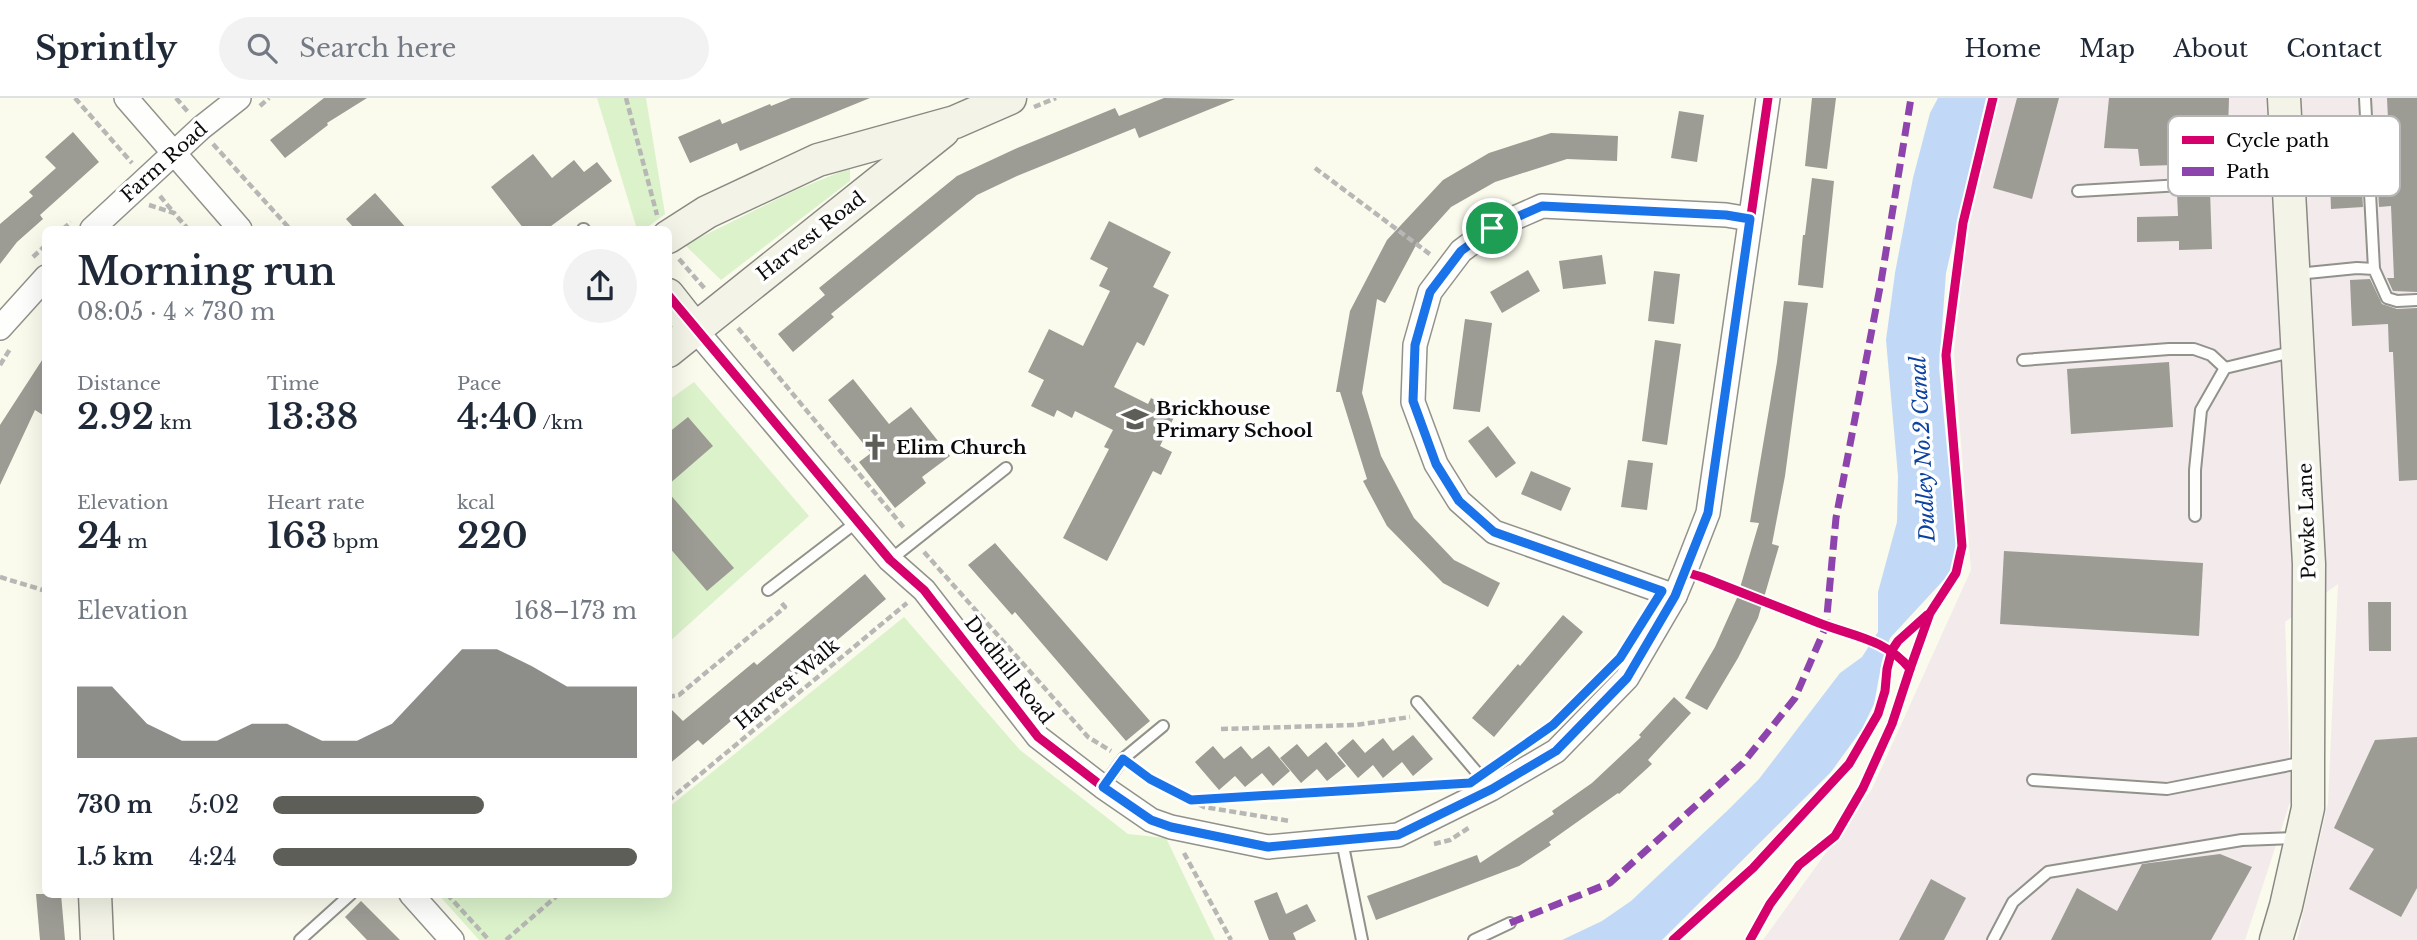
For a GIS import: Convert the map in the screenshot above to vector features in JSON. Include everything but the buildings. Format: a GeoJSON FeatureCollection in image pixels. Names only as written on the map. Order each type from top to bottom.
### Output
{"type":"FeatureCollection","features":[{"type":"Feature","properties":{"kind":"street"},"geometry":{"type":"LineString","coordinates":[[126,98],[237,226]]}},
{"type":"Feature","properties":{"kind":"street","name":"Farm Road"},"geometry":{"type":"LineString","coordinates":[[95,226],[201,128],[239,98]]}},
{"type":"Feature","properties":{"kind":"street","name":"Harvest Road"},"geometry":{"type":"LineString","coordinates":[[672,237],[707,212],[818,160],[955,122],[1010,98]]}},
{"type":"Feature","properties":{"kind":"street","name":"Dudhill Road"},"geometry":{"type":"LineString","coordinates":[[695,328],[890,560],[924,590],[1038,737],[1103,787],[1151,820],[1171,827],[1268,847],[1398,835],[1486,783],[1556,751],[1627,678],[1675,596],[1708,513],[1768,98]]}},
{"type":"Feature","properties":{"kind":"street","name":"Powke Lane"},"geometry":{"type":"LineString","coordinates":[[2284,98],[2285,116]]}},
{"type":"Feature","properties":{"kind":"street","name":"Harvest Road"},"geometry":{"type":"LineString","coordinates":[[672,348],[955,122]]}},
{"type":"Feature","properties":{"kind":"street","name":"Powke Lane"},"geometry":{"type":"LineString","coordinates":[[2276,940],[2308,808],[2309,564],[2290,196]]}},
{"type":"Feature","properties":{"kind":"street"},"geometry":{"type":"LineString","coordinates":[[1675,596],[1494,532],[1459,501],[1436,464],[1413,401],[1415,345],[1430,292],[1461,251],[1492,228],[1542,206],[1726,215],[1750,219]]}},
{"type":"Feature","properties":{"kind":"street"},"geometry":{"type":"LineString","coordinates":[[0,328],[42,281]]}},
{"type":"Feature","properties":{"kind":"street"},"geometry":{"type":"LineString","coordinates":[[672,300],[695,328]]}},
{"type":"Feature","properties":{"kind":"street"},"geometry":{"type":"LineString","coordinates":[[95,898],[97,940]]}},
{"type":"Feature","properties":{"kind":"street"},"geometry":{"type":"LineString","coordinates":[[415,898],[452,940]]}},
{"type":"Feature","properties":{"kind":"lane"},"geometry":{"type":"LineString","coordinates":[[2365,98],[2366,116]]}},
{"type":"Feature","properties":{"kind":"lane"},"geometry":{"type":"LineString","coordinates":[[2078,191],[2168,186]]}},
{"type":"Feature","properties":{"kind":"lane"},"geometry":{"type":"LineString","coordinates":[[2370,196],[2374,270],[2387,298],[2397,301],[2417,300]]}},
{"type":"Feature","properties":{"kind":"lane"},"geometry":{"type":"LineString","coordinates":[[2295,275],[2357,268],[2374,270]]}},
{"type":"Feature","properties":{"kind":"lane"},"geometry":{"type":"LineString","coordinates":[[2023,360],[2194,349],[2211,355],[2225,368]]}},
{"type":"Feature","properties":{"kind":"lane"},"geometry":{"type":"LineString","coordinates":[[2195,516],[2194,470],[2201,410],[2225,368],[2299,351]]}},
{"type":"Feature","properties":{"kind":"lane"},"geometry":{"type":"LineString","coordinates":[[890,560],[1006,468]]}},
{"type":"Feature","properties":{"kind":"lane"},"geometry":{"type":"LineString","coordinates":[[768,590],[858,521]]}},
{"type":"Feature","properties":{"kind":"lane"},"geometry":{"type":"LineString","coordinates":[[1416,702],[1486,783]]}},
{"type":"Feature","properties":{"kind":"lane"},"geometry":{"type":"LineString","coordinates":[[1103,787],[1123,759],[1163,726]]}},
{"type":"Feature","properties":{"kind":"lane"},"geometry":{"type":"LineString","coordinates":[[2033,780],[2167,789],[2308,761]]}},
{"type":"Feature","properties":{"kind":"lane"},"geometry":{"type":"LineString","coordinates":[[1993,940],[2013,902],[2048,873],[2242,840],[2301,838]]}},
{"type":"Feature","properties":{"kind":"lane"},"geometry":{"type":"LineString","coordinates":[[1342,841],[1362,940]]}},
{"type":"Feature","properties":{"kind":"lane"},"geometry":{"type":"LineString","coordinates":[[300,940],[347,898]]}},
{"type":"Feature","properties":{"kind":"lane"},"geometry":{"type":"LineString","coordinates":[[1474,940],[1510,923]]}},
{"type":"Feature","properties":{"kind":"path"},"geometry":{"type":"LineString","coordinates":[[75,98],[134,166]]}},
{"type":"Feature","properties":{"kind":"path"},"geometry":{"type":"LineString","coordinates":[[626,98],[665,226]]}},
{"type":"Feature","properties":{"kind":"path"},"geometry":{"type":"LineString","coordinates":[[201,128],[287,226]]}},
{"type":"Feature","properties":{"kind":"path"},"geometry":{"type":"LineString","coordinates":[[1315,168],[1448,269]]}},
{"type":"Feature","properties":{"kind":"path"},"geometry":{"type":"LineString","coordinates":[[140,213],[149,205],[174,213],[185,226]]}},
{"type":"Feature","properties":{"kind":"path"},"geometry":{"type":"LineString","coordinates":[[672,243],[721,307],[915,541],[1088,737],[1150,779],[1205,807],[1303,823]]}},
{"type":"Feature","properties":{"kind":"path"},"geometry":{"type":"LineString","coordinates":[[0,577],[42,590]]}},
{"type":"Feature","properties":{"kind":"path"},"geometry":{"type":"LineString","coordinates":[[672,697],[679,695],[785,607],[768,590]]}},
{"type":"Feature","properties":{"kind":"path"},"geometry":{"type":"LineString","coordinates":[[1221,729],[1356,725],[1428,715]]}},
{"type":"Feature","properties":{"kind":"path"},"geometry":{"type":"LineString","coordinates":[[1191,800],[1486,783]]}},
{"type":"Feature","properties":{"kind":"path"},"geometry":{"type":"LineString","coordinates":[[1425,847],[1450,840],[1474,825]]}},
{"type":"Feature","properties":{"kind":"path"},"geometry":{"type":"LineString","coordinates":[[1171,827],[1230,940]]}},
{"type":"Feature","properties":{"kind":"path"},"geometry":{"type":"LineString","coordinates":[[451,898],[489,940]]}},
{"type":"Feature","properties":{"kind":"path"},"geometry":{"type":"LineString","coordinates":[[506,940],[554,898]]}},
{"type":"Feature","properties":{"kind":"shaded area"},"geometry":{"type":"Polygon","coordinates":[[[1999,98],[2417,98],[2417,940],[2297,940],[2328,803],[2338,584],[2285,622],[2291,799],[2245,940],[1763,940],[1872,789],[1971,570],[1954,353],[1968,220],[1999,98]]]}},
{"type":"Feature","properties":{"kind":"green space"},"geometry":{"type":"Polygon","coordinates":[[[597,98],[646,98],[665,214],[649,226],[636,226],[597,98]]]}},
{"type":"Feature","properties":{"kind":"green space"},"geometry":{"type":"Polygon","coordinates":[[[850,168],[850,181],[721,280],[685,245],[796,190],[850,168]]]}},
{"type":"Feature","properties":{"kind":"green space"},"geometry":{"type":"Polygon","coordinates":[[[694,382],[809,516],[672,639],[672,398],[694,382]]]}},
{"type":"Feature","properties":{"kind":"green space"},"geometry":{"type":"Polygon","coordinates":[[[904,617],[1020,750],[1128,834],[1166,838],[1215,940],[479,940],[442,898],[672,898],[672,805],[904,617]]]}},
{"type":"Feature","properties":{"kind":"water","name":"Dudley No.2 Canal"},"geometry":{"type":"Polygon","coordinates":[[[1938,98],[1986,98],[1946,273],[1939,368],[1957,549],[1952,571],[1890,638],[1882,661],[1874,704],[1862,729],[1831,772],[1662,940],[1562,940],[1602,921],[1631,901],[1727,811],[1759,779],[1840,673],[1862,657],[1878,632],[1878,592],[1897,522],[1898,476],[1886,340],[1895,273],[1913,178],[1930,113],[1938,98]]]}},
{"type":"Feature","properties":{"kind":"marked path"},"geometry":{"type":"LineString","coordinates":[[1510,923],[1610,883],[1743,763],[1795,698],[1826,626],[1836,518],[1881,282],[1911,98]]}},
{"type":"Feature","properties":{"kind":"cycle path"},"geometry":{"type":"LineString","coordinates":[[672,300],[890,560],[924,590],[1038,737],[1103,787],[1151,820],[1171,827],[1268,847],[1398,835],[1491,789],[1556,751],[1627,678],[1675,596],[1708,513],[1768,98]]}},
{"type":"Feature","properties":{"kind":"cycle path"},"geometry":{"type":"LineString","coordinates":[[1910,669],[1930,613],[1956,573],[1962,546],[1946,355],[1963,223],[1993,98]]}},
{"type":"Feature","properties":{"kind":"cycle path"},"geometry":{"type":"LineString","coordinates":[[1685,572],[1868,640],[1890,651],[1910,669],[1892,724],[1863,788],[1835,836],[1799,865],[1770,904],[1750,940]]}},
{"type":"Feature","properties":{"kind":"cycle path"},"geometry":{"type":"LineString","coordinates":[[1673,940],[1753,868],[1849,764],[1878,714],[1892,650],[1898,641],[1927,615]]}},
{"type":"Feature","properties":{"kind":"place","name":"Brickhouse Primary School"},"geometry":{"type":"Point","coordinates":[1135,419]}},
{"type":"Feature","properties":{"kind":"place","name":"Elim Church"},"geometry":{"type":"Point","coordinates":[875,447]}},
{"type":"Feature","properties":{"kind":"route"},"geometry":{"type":"LineString","coordinates":[[1542,206],[1726,215],[1750,219],[1708,513],[1675,596],[1627,678],[1556,751],[1492,789],[1398,835],[1268,847],[1171,827],[1151,820],[1103,787],[1123,759],[1150,779],[1191,800],[1470,783],[1553,725],[1620,658],[1662,591],[1494,532],[1459,501],[1436,464],[1413,401],[1415,345],[1430,292],[1461,251],[1492,228],[1542,206]]}}]}
